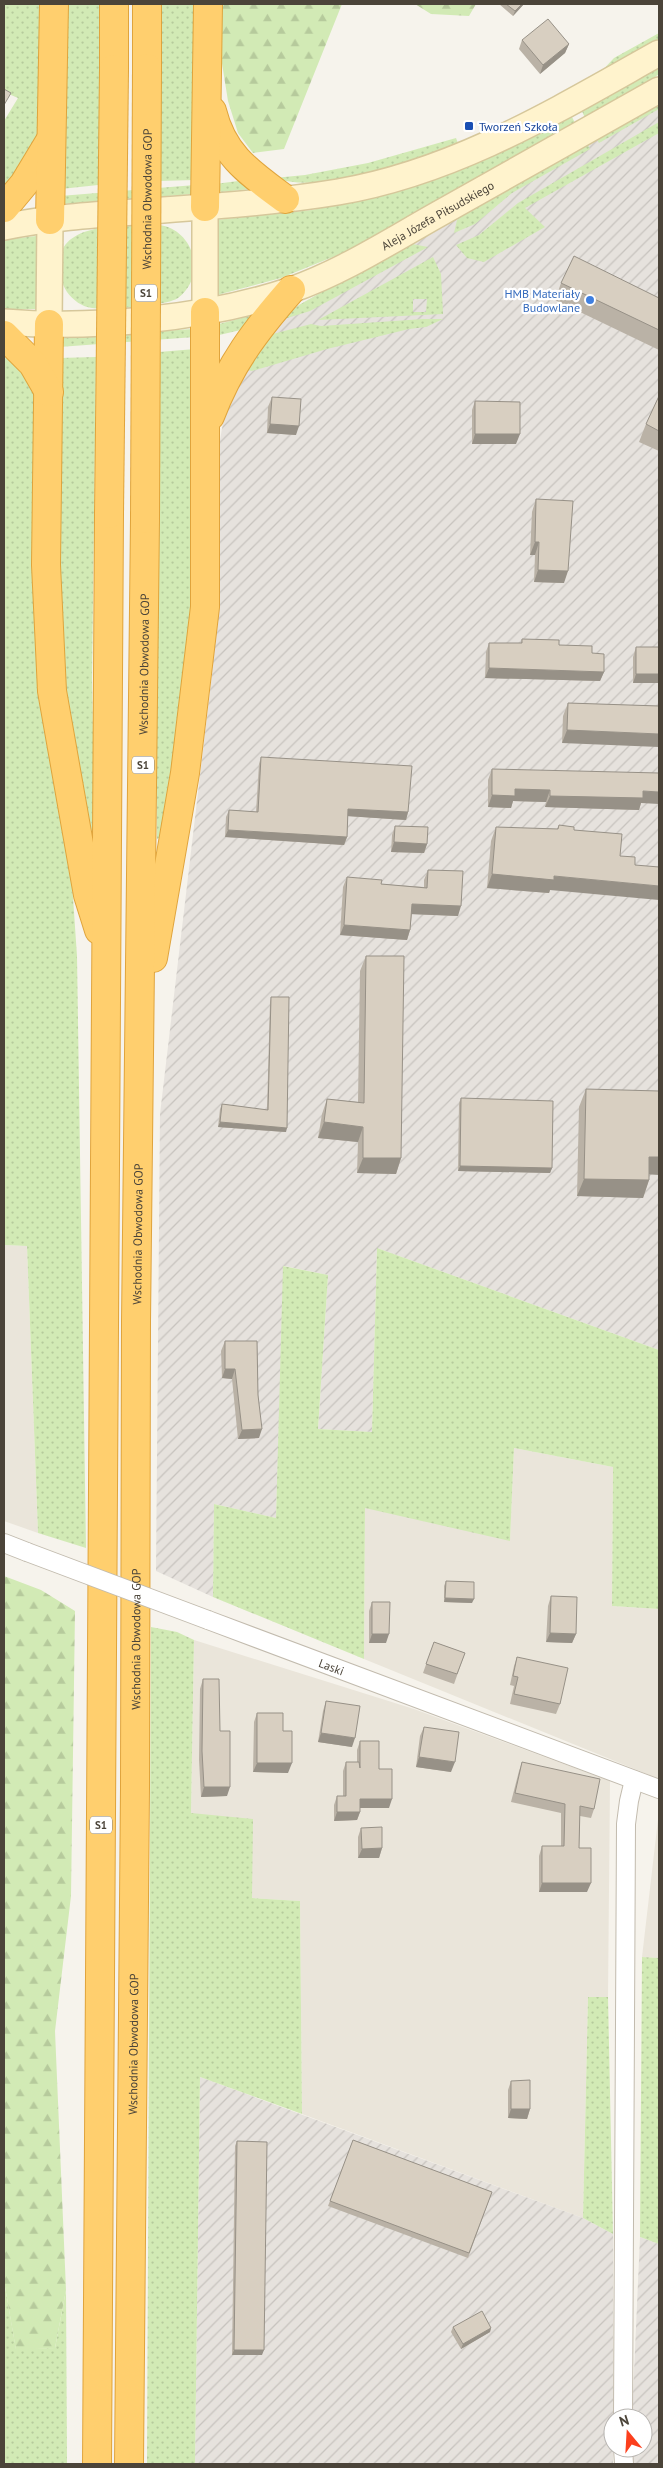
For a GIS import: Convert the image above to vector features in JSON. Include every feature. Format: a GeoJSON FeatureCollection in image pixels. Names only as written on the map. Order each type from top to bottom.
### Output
{"type":"FeatureCollection","features":[{"type":"Feature","properties":{"kind":"highway"},"geometry":{"type":"LineString","coordinates":[[50,220],[54,4]]}},
{"type":"Feature","properties":{"kind":"highway","name":"S1"},"geometry":{"type":"LineString","coordinates":[[97,2464],[114,4]]}},
{"type":"Feature","properties":{"kind":"highway","name":"Wschodnia Obwodowa GOP"},"geometry":{"type":"LineString","coordinates":[[129,2464],[135,1778],[136,1322],[145,518],[147,4]]}},
{"type":"Feature","properties":{"kind":"highway"},"geometry":{"type":"LineString","coordinates":[[205,207],[208,4]]}},
{"type":"Feature","properties":{"kind":"highway"},"geometry":{"type":"LineString","coordinates":[[207,89],[218,132],[230,153],[254,176],[285,199]]}},
{"type":"Feature","properties":{"kind":"highway"},"geometry":{"type":"LineString","coordinates":[[4,208],[24,184],[50,140]]}},
{"type":"Feature","properties":{"kind":"highway"},"geometry":{"type":"LineString","coordinates":[[206,427],[218,396],[240,353],[291,290]]}},
{"type":"Feature","properties":{"kind":"highway"},"geometry":{"type":"LineString","coordinates":[[140,1011],[160,929],[185,773],[205,607],[206,427],[204,312]]}},
{"type":"Feature","properties":{"kind":"highway"},"geometry":{"type":"LineString","coordinates":[[49,324],[46,565],[52,691],[88,895],[107,953]]}},
{"type":"Feature","properties":{"kind":"highway"},"geometry":{"type":"LineString","coordinates":[[4,335],[33,364],[49,392]]}},
{"type":"Feature","properties":{"kind":"street"},"geometry":{"type":"LineString","coordinates":[[4,227],[50,220],[285,199],[340,192],[373,184],[431,168],[464,156],[536,122],[659,53]]}},
{"type":"Feature","properties":{"kind":"street","name":"Aleja Józefa Piłsudskiego"},"geometry":{"type":"LineString","coordinates":[[4,322],[49,324],[128,320],[204,312],[291,290],[386,244],[659,90]]}},
{"type":"Feature","properties":{"kind":"street"},"geometry":{"type":"LineString","coordinates":[[204,312],[205,207]]}},
{"type":"Feature","properties":{"kind":"street"},"geometry":{"type":"LineString","coordinates":[[49,324],[50,220]]}},
{"type":"Feature","properties":{"kind":"street","name":"Laski"},"geometry":{"type":"LineString","coordinates":[[4,1544],[659,1789]]}},
{"type":"Feature","properties":{"kind":"street"},"geometry":{"type":"LineString","coordinates":[[623,2408],[626,1824],[628,1801],[634,1780]]}},
{"type":"Feature","properties":{"kind":"shaded area"},"geometry":{"type":"Polygon","coordinates":[[[659,102],[659,1350],[377,1248],[372,1432],[318,1429],[328,1275],[284,1266],[276,1518],[214,1504],[213,1597],[156,1571],[160,1114],[212,674],[219,446],[227,399],[265,335],[299,305],[659,102]]]}},
{"type":"Feature","properties":{"kind":"shaded area"},"geometry":{"type":"Polygon","coordinates":[[[4,1245],[27,1246],[38,1533],[4,1521],[4,1245]]]}},
{"type":"Feature","properties":{"kind":"shaded area"},"geometry":{"type":"Polygon","coordinates":[[[514,1448],[613,1467],[612,1606],[659,1609],[659,1779],[364,1659],[365,1507],[510,1540],[514,1448]]]}},
{"type":"Feature","properties":{"kind":"shaded area"},"geometry":{"type":"Polygon","coordinates":[[[194,1640],[414,1709],[610,1781],[608,1997],[588,1997],[583,2218],[302,2114],[300,1901],[252,1898],[191,1813],[194,1640]]]}},
{"type":"Feature","properties":{"kind":"shaded area"},"geometry":{"type":"Polygon","coordinates":[[[659,1811],[659,1958],[642,1957],[659,1811]]]}},
{"type":"Feature","properties":{"kind":"shaded area"},"geometry":{"type":"Polygon","coordinates":[[[200,2077],[583,2218],[613,2234],[613,2408],[603,2408],[603,2458],[613,2458],[613,2464],[195,2464],[200,2077]]]}},
{"type":"Feature","properties":{"kind":"shaded area"},"geometry":{"type":"Polygon","coordinates":[[[640,2237],[659,2244],[659,2464],[632,2464],[632,2458],[653,2458],[653,2408],[632,2408],[640,2237]]]}},
{"type":"Feature","properties":{"kind":"green space"},"geometry":{"type":"Polygon","coordinates":[[[4,4],[43,4],[39,124],[35,147],[4,197],[4,121],[18,98],[4,92],[4,4]]]}},
{"type":"Feature","properties":{"kind":"green space"},"geometry":{"type":"Polygon","coordinates":[[[67,4],[102,4],[98,185],[61,189],[67,4]]]}},
{"type":"Feature","properties":{"kind":"green space"},"geometry":{"type":"Polygon","coordinates":[[[162,4],[197,4],[195,180],[159,181],[162,4]]]}},
{"type":"Feature","properties":{"kind":"green space"},"geometry":{"type":"Polygon","coordinates":[[[221,4],[342,4],[284,149],[253,153],[238,133],[228,101],[220,51],[221,4]]]}},
{"type":"Feature","properties":{"kind":"green space"},"geometry":{"type":"Polygon","coordinates":[[[415,4],[476,4],[469,16],[431,14],[415,4]]]}},
{"type":"Feature","properties":{"kind":"green space"},"geometry":{"type":"Polygon","coordinates":[[[659,33],[659,41],[597,76],[614,58],[659,33]]]}},
{"type":"Feature","properties":{"kind":"green space"},"geometry":{"type":"Polygon","coordinates":[[[659,65],[659,74],[630,95],[586,120],[581,109],[659,65]]]}},
{"type":"Feature","properties":{"kind":"green space"},"geometry":{"type":"Polygon","coordinates":[[[659,102],[659,109],[599,143],[596,138],[659,102]]]}},
{"type":"Feature","properties":{"kind":"green space"},"geometry":{"type":"Polygon","coordinates":[[[571,115],[576,125],[355,248],[281,278],[217,295],[216,220],[312,210],[399,191],[489,158],[571,115]]]}},
{"type":"Feature","properties":{"kind":"green space"},"geometry":{"type":"Polygon","coordinates":[[[659,122],[659,133],[525,208],[545,227],[484,262],[467,258],[456,245],[479,235],[518,203],[659,122]]]}},
{"type":"Feature","properties":{"kind":"green space"},"geometry":{"type":"Polygon","coordinates":[[[456,138],[459,146],[367,174],[317,182],[294,182],[274,178],[305,175],[368,163],[456,138]]]}},
{"type":"Feature","properties":{"kind":"green space"},"geometry":{"type":"Polygon","coordinates":[[[587,143],[590,149],[512,193],[475,224],[454,233],[457,220],[463,213],[587,143]]]}},
{"type":"Feature","properties":{"kind":"green space"},"geometry":{"type":"Polygon","coordinates":[[[246,180],[250,189],[221,192],[215,184],[246,180]]]}},
{"type":"Feature","properties":{"kind":"green space"},"geometry":{"type":"Polygon","coordinates":[[[195,185],[193,194],[64,204],[60,196],[195,185]]]}},
{"type":"Feature","properties":{"kind":"green space"},"geometry":{"type":"Polygon","coordinates":[[[159,225],[171,228],[181,235],[193,254],[194,266],[192,277],[187,288],[178,298],[150,305],[100,308],[81,305],[67,292],[61,278],[60,263],[63,249],[71,239],[84,232],[99,228],[159,225]]]}},
{"type":"Feature","properties":{"kind":"green space"},"geometry":{"type":"Polygon","coordinates":[[[36,236],[38,238],[38,309],[4,309],[4,240],[36,236]]]}},
{"type":"Feature","properties":{"kind":"green space"},"geometry":{"type":"Polygon","coordinates":[[[412,244],[428,247],[310,311],[281,320],[299,305],[400,248],[412,244]]]}},
{"type":"Feature","properties":{"kind":"green space"},"geometry":{"type":"Polygon","coordinates":[[[433,257],[441,274],[443,314],[318,320],[433,257]],[[413,299],[413,312],[426,312],[427,299],[413,299]]]}},
{"type":"Feature","properties":{"kind":"green space"},"geometry":{"type":"Polygon","coordinates":[[[253,315],[245,329],[215,336],[215,325],[253,315]]]}},
{"type":"Feature","properties":{"kind":"green space"},"geometry":{"type":"Polygon","coordinates":[[[443,319],[426,327],[409,329],[327,349],[252,371],[246,370],[265,336],[311,324],[321,326],[443,319]]]}},
{"type":"Feature","properties":{"kind":"green space"},"geometry":{"type":"Polygon","coordinates":[[[192,329],[195,337],[59,347],[62,338],[192,329]]]}},
{"type":"Feature","properties":{"kind":"green space"},"geometry":{"type":"Polygon","coordinates":[[[195,349],[194,591],[164,835],[157,839],[156,601],[159,352],[195,349]]]}},
{"type":"Feature","properties":{"kind":"green space"},"geometry":{"type":"Polygon","coordinates":[[[96,357],[92,679],[95,847],[89,849],[72,761],[59,633],[59,358],[96,357]]]}},
{"type":"Feature","properties":{"kind":"green space"},"geometry":{"type":"Polygon","coordinates":[[[4,358],[21,361],[39,398],[77,956],[86,1548],[38,1533],[27,1246],[4,1245],[4,358]]]}},
{"type":"Feature","properties":{"kind":"green space"},"geometry":{"type":"Polygon","coordinates":[[[377,1248],[659,1350],[659,1609],[612,1606],[613,1467],[514,1448],[510,1541],[365,1508],[364,1659],[213,1597],[214,1504],[276,1518],[283,1266],[328,1275],[318,1429],[372,1432],[377,1248]]]}},
{"type":"Feature","properties":{"kind":"green space"},"geometry":{"type":"Polygon","coordinates":[[[4,1576],[41,1590],[75,1611],[71,1896],[55,2031],[66,2290],[55,2348],[16,2350],[4,2281],[4,1576]]]}},
{"type":"Feature","properties":{"kind":"green space"},"geometry":{"type":"Polygon","coordinates":[[[151,1627],[177,1632],[194,1640],[191,1813],[253,1819],[252,1898],[300,1901],[302,2114],[200,2077],[195,2464],[147,2464],[151,1627]]]}},
{"type":"Feature","properties":{"kind":"green space"},"geometry":{"type":"Polygon","coordinates":[[[642,1957],[659,1958],[659,2244],[640,2237],[642,1957]]]}},
{"type":"Feature","properties":{"kind":"green space"},"geometry":{"type":"Polygon","coordinates":[[[588,1997],[608,1997],[613,2234],[583,2218],[588,1997]]]}},
{"type":"Feature","properties":{"kind":"green space"},"geometry":{"type":"Polygon","coordinates":[[[4,2281],[16,2349],[55,2348],[66,2290],[67,2464],[4,2464],[4,2281]]]}},
{"type":"Feature","properties":{"kind":"building"},"geometry":{"type":"Polygon","coordinates":[[[506,4],[522,4],[515,11],[506,4]]]}},
{"type":"Feature","properties":{"kind":"building"},"geometry":{"type":"Polygon","coordinates":[[[548,19],[569,44],[543,65],[522,40],[548,19]]]}},
{"type":"Feature","properties":{"kind":"building"},"geometry":{"type":"Polygon","coordinates":[[[4,89],[11,93],[4,105],[4,89]]]}},
{"type":"Feature","properties":{"kind":"building"},"geometry":{"type":"Polygon","coordinates":[[[574,256],[659,298],[659,330],[561,283],[574,256]]]}},
{"type":"Feature","properties":{"kind":"building"},"geometry":{"type":"Polygon","coordinates":[[[659,396],[659,431],[646,424],[659,396]]]}},
{"type":"Feature","properties":{"kind":"building"},"geometry":{"type":"Polygon","coordinates":[[[272,397],[301,399],[299,426],[270,424],[272,397]]]}},
{"type":"Feature","properties":{"kind":"building"},"geometry":{"type":"Polygon","coordinates":[[[475,401],[520,402],[520,434],[475,434],[475,401]]]}},
{"type":"Feature","properties":{"kind":"building"},"geometry":{"type":"Polygon","coordinates":[[[536,499],[573,501],[568,571],[538,570],[539,542],[535,542],[536,499]]]}},
{"type":"Feature","properties":{"kind":"building"},"geometry":{"type":"Polygon","coordinates":[[[522,639],[559,640],[559,645],[592,646],[592,653],[604,654],[604,672],[489,668],[489,643],[522,643],[522,639]]]}},
{"type":"Feature","properties":{"kind":"building"},"geometry":{"type":"Polygon","coordinates":[[[636,647],[659,647],[659,674],[636,674],[636,647]]]}},
{"type":"Feature","properties":{"kind":"building"},"geometry":{"type":"Polygon","coordinates":[[[568,703],[659,706],[659,734],[567,730],[568,703]]]}},
{"type":"Feature","properties":{"kind":"building"},"geometry":{"type":"Polygon","coordinates":[[[261,757],[412,766],[408,812],[348,809],[347,837],[228,830],[229,810],[258,812],[261,757]]]}},
{"type":"Feature","properties":{"kind":"building"},"geometry":{"type":"Polygon","coordinates":[[[492,769],[659,773],[659,792],[643,791],[643,798],[550,796],[550,790],[515,789],[515,796],[492,795],[492,769]]]}},
{"type":"Feature","properties":{"kind":"building"},"geometry":{"type":"Polygon","coordinates":[[[559,825],[574,827],[574,830],[622,834],[620,856],[635,857],[635,865],[659,867],[659,886],[554,876],[554,880],[492,874],[496,827],[558,829],[559,825]]]}},
{"type":"Feature","properties":{"kind":"building"},"geometry":{"type":"Polygon","coordinates":[[[395,826],[428,827],[427,844],[394,842],[395,826]]]}},
{"type":"Feature","properties":{"kind":"building"},"geometry":{"type":"Polygon","coordinates":[[[428,870],[463,871],[461,906],[412,904],[410,930],[344,925],[347,877],[382,880],[381,884],[427,888],[428,870]]]}},
{"type":"Feature","properties":{"kind":"building"},"geometry":{"type":"Polygon","coordinates":[[[366,956],[404,956],[401,1158],[363,1158],[363,1127],[324,1122],[327,1099],[364,1103],[366,956]]]}},
{"type":"Feature","properties":{"kind":"building"},"geometry":{"type":"Polygon","coordinates":[[[271,997],[289,997],[287,1128],[220,1122],[222,1104],[268,1110],[271,997]]]}},
{"type":"Feature","properties":{"kind":"building"},"geometry":{"type":"Polygon","coordinates":[[[586,1089],[659,1091],[659,1157],[649,1157],[649,1180],[584,1179],[586,1089]]]}},
{"type":"Feature","properties":{"kind":"building"},"geometry":{"type":"Polygon","coordinates":[[[461,1098],[553,1101],[552,1168],[460,1166],[461,1098]]]}},
{"type":"Feature","properties":{"kind":"building"},"geometry":{"type":"Polygon","coordinates":[[[225,1341],[257,1341],[258,1395],[262,1429],[242,1430],[235,1369],[225,1369],[225,1341]]]}},
{"type":"Feature","properties":{"kind":"building"},"geometry":{"type":"Polygon","coordinates":[[[446,1581],[474,1582],[474,1599],[445,1598],[446,1581]]]}},
{"type":"Feature","properties":{"kind":"building"},"geometry":{"type":"Polygon","coordinates":[[[551,1596],[577,1597],[576,1634],[550,1633],[551,1596]]]}},
{"type":"Feature","properties":{"kind":"building"},"geometry":{"type":"Polygon","coordinates":[[[372,1602],[390,1602],[389,1634],[372,1634],[372,1602]]]}},
{"type":"Feature","properties":{"kind":"building"},"geometry":{"type":"Polygon","coordinates":[[[434,1642],[465,1653],[457,1674],[426,1664],[434,1642]]]}},
{"type":"Feature","properties":{"kind":"building"},"geometry":{"type":"Polygon","coordinates":[[[517,1657],[568,1668],[560,1704],[514,1694],[518,1677],[513,1676],[517,1657]]]}},
{"type":"Feature","properties":{"kind":"building"},"geometry":{"type":"Polygon","coordinates":[[[203,1679],[219,1679],[220,1731],[230,1731],[230,1787],[204,1787],[202,1751],[203,1679]]]}},
{"type":"Feature","properties":{"kind":"building"},"geometry":{"type":"Polygon","coordinates":[[[326,1701],[360,1706],[355,1738],[321,1733],[326,1701]]]}},
{"type":"Feature","properties":{"kind":"building"},"geometry":{"type":"Polygon","coordinates":[[[257,1713],[283,1713],[283,1731],[292,1731],[292,1763],[257,1763],[257,1713]]]}},
{"type":"Feature","properties":{"kind":"building"},"geometry":{"type":"Polygon","coordinates":[[[424,1727],[459,1732],[455,1762],[419,1757],[424,1727]]]}},
{"type":"Feature","properties":{"kind":"building"},"geometry":{"type":"Polygon","coordinates":[[[360,1741],[379,1741],[379,1769],[392,1769],[392,1799],[360,1799],[360,1812],[337,1812],[337,1796],[346,1796],[346,1762],[359,1762],[360,1768],[360,1741]]]}},
{"type":"Feature","properties":{"kind":"building"},"geometry":{"type":"Polygon","coordinates":[[[522,1762],[600,1779],[594,1809],[580,1806],[579,1848],[591,1848],[591,1883],[542,1883],[542,1846],[564,1846],[565,1804],[515,1793],[522,1762]]]}},
{"type":"Feature","properties":{"kind":"building"},"geometry":{"type":"Polygon","coordinates":[[[382,1827],[382,1848],[362,1849],[361,1828],[382,1827]]]}},
{"type":"Feature","properties":{"kind":"building"},"geometry":{"type":"Polygon","coordinates":[[[530,2080],[530,2109],[511,2109],[511,2081],[530,2080]]]}},
{"type":"Feature","properties":{"kind":"building"},"geometry":{"type":"Polygon","coordinates":[[[353,2140],[492,2192],[469,2253],[330,2201],[353,2140]]]}},
{"type":"Feature","properties":{"kind":"building"},"geometry":{"type":"Polygon","coordinates":[[[237,2141],[267,2142],[264,2350],[234,2350],[237,2141]]]}},
{"type":"Feature","properties":{"kind":"building"},"geometry":{"type":"Polygon","coordinates":[[[482,2311],[491,2328],[463,2344],[453,2327],[482,2311]]]}},
{"type":"Feature","properties":{"kind":"place","name":"Tworzeń Szkoła"},"geometry":{"type":"Point","coordinates":[469,126]}},
{"type":"Feature","properties":{"kind":"place","name":"HMB Materiały Budowlane"},"geometry":{"type":"Point","coordinates":[590,300]}}]}
